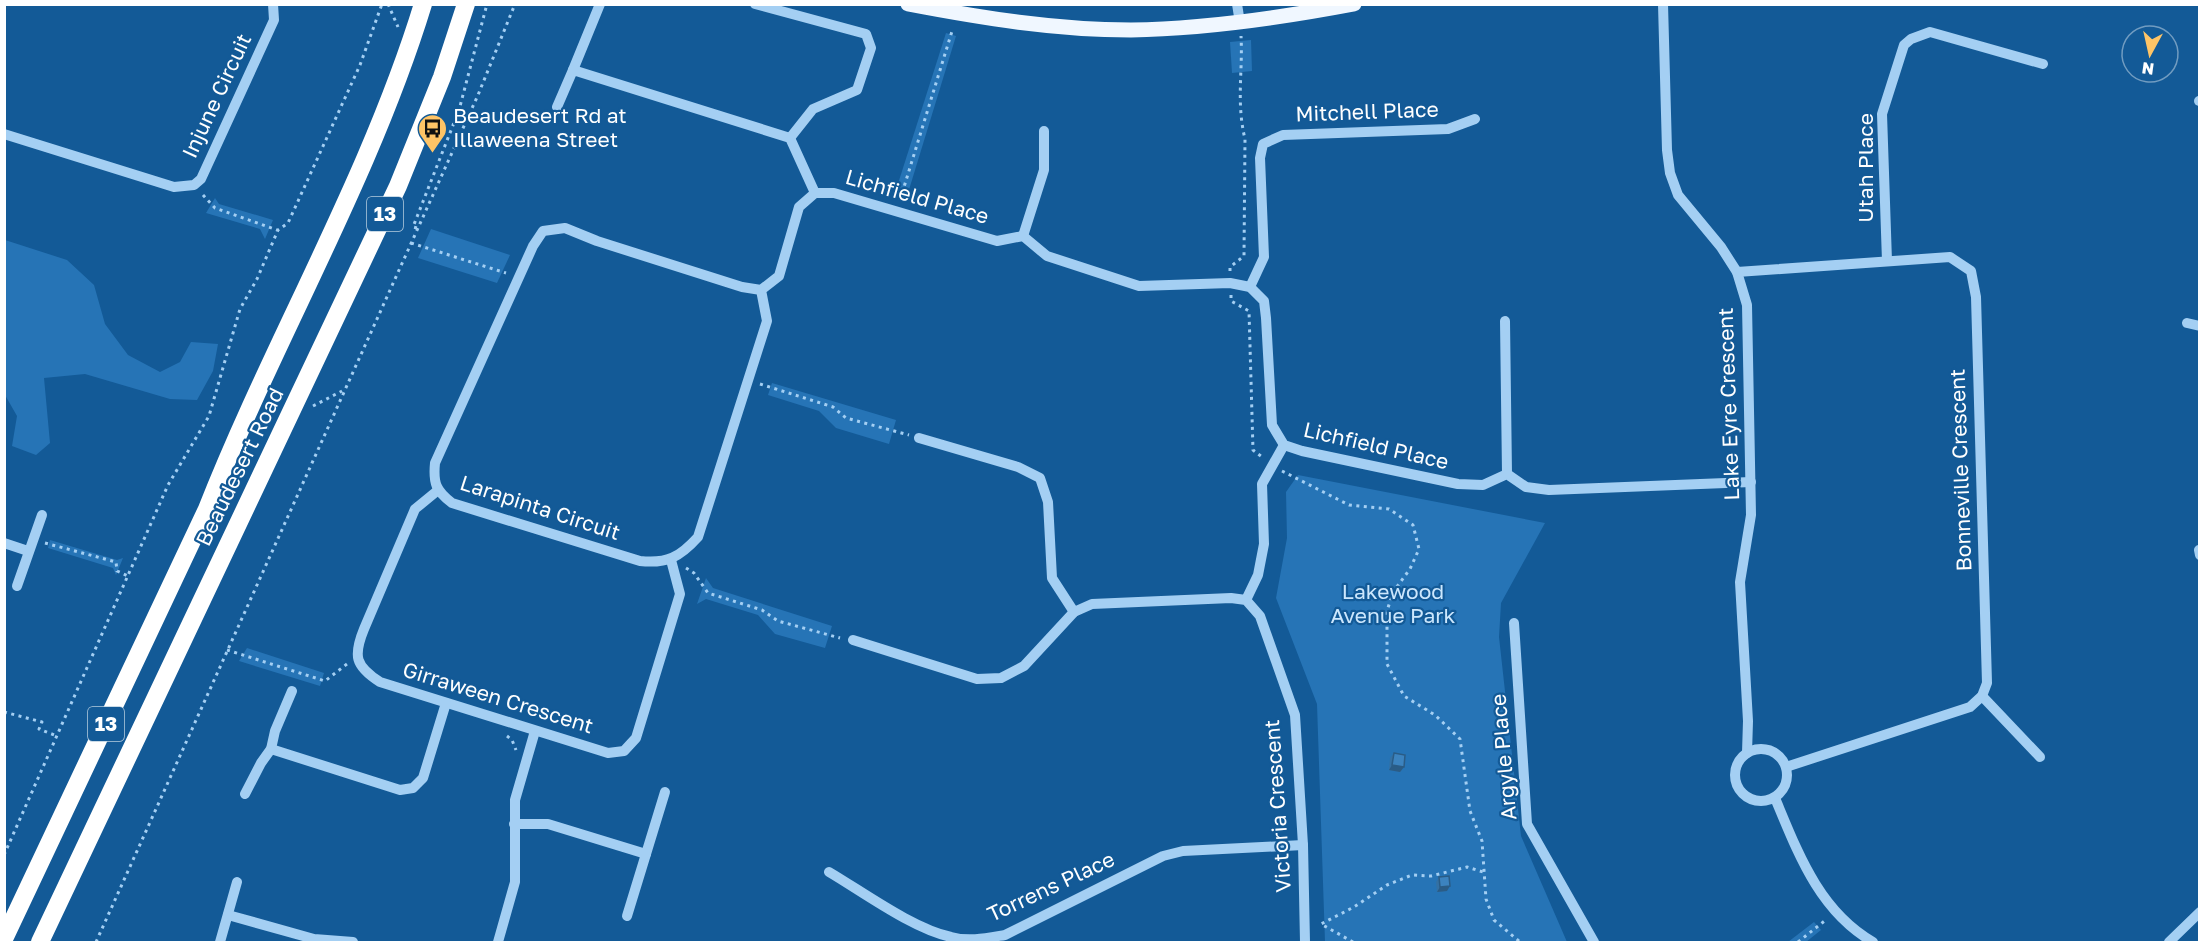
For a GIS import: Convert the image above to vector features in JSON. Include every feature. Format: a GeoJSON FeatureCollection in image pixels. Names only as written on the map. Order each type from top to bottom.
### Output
{"type":"FeatureCollection","features":[{"type":"Feature","properties":{"kind":"highway","name":"Beaudesert Road"},"geometry":{"type":"LineString","coordinates":[[4,939],[207,509],[231,448],[340,218],[387,109],[423,4]]}},
{"type":"Feature","properties":{"kind":"highway","name":"Beaudesert Road"},"geometry":{"type":"LineString","coordinates":[[40,942],[227,543],[290,417],[403,176],[438,86],[466,4]]}},
{"type":"Feature","properties":{"kind":"main road"},"geometry":{"type":"LineString","coordinates":[[908,4],[1044,26],[1131,30],[1240,29],[1354,4]]}},
{"type":"Feature","properties":{"kind":"street","name":"Injune Circuit"},"geometry":{"type":"LineString","coordinates":[[4,134],[174,187],[194,185],[201,179],[274,20],[273,4]]}},
{"type":"Feature","properties":{"kind":"street"},"geometry":{"type":"LineString","coordinates":[[557,107],[600,4]]}},
{"type":"Feature","properties":{"kind":"street"},"geometry":{"type":"LineString","coordinates":[[755,4],[866,34],[871,48],[857,90],[813,109],[790,138]]}},
{"type":"Feature","properties":{"kind":"street"},"geometry":{"type":"LineString","coordinates":[[1237,4],[1240,29]]}},
{"type":"Feature","properties":{"kind":"street","name":"Lake Eyre Crescent"},"geometry":{"type":"LineString","coordinates":[[1663,4],[1667,150],[1670,173],[1678,195],[1721,247],[1737,272],[1747,305],[1751,515],[1740,582],[1748,720],[1747,753]]}},
{"type":"Feature","properties":{"kind":"street","name":"Utah Place"},"geometry":{"type":"LineString","coordinates":[[1887,261],[1882,114],[1904,45],[1911,39],[1930,32],[2043,64]]}},
{"type":"Feature","properties":{"kind":"street"},"geometry":{"type":"LineString","coordinates":[[573,70],[790,138],[815,193],[799,207],[779,276],[761,290],[767,321],[698,537],[672,565]]}},
{"type":"Feature","properties":{"kind":"street","name":"Mitchell Place"},"geometry":{"type":"LineString","coordinates":[[1250,287],[1264,257],[1260,158],[1263,144],[1283,135],[1448,129],[1475,119]]}},
{"type":"Feature","properties":{"kind":"street"},"geometry":{"type":"LineString","coordinates":[[1044,131],[1044,170],[1023,236],[1047,256],[1139,286],[1230,283],[1250,287]]}},
{"type":"Feature","properties":{"kind":"street","name":"Lichfield Place"},"geometry":{"type":"LineString","coordinates":[[815,193],[834,193],[997,241],[1023,236]]}},
{"type":"Feature","properties":{"kind":"street","name":"Larapinta Circuit"},"geometry":{"type":"LineString","coordinates":[[672,565],[640,561],[452,503],[437,491],[434,477],[435,463],[533,246],[543,231],[565,228],[597,241],[742,287],[761,290]]}},
{"type":"Feature","properties":{"kind":"street","name":"Bonneville Crescent"},"geometry":{"type":"LineString","coordinates":[[1737,272],[1950,257],[1971,271],[1976,297],[1987,672],[1987,683],[1982,696]]}},
{"type":"Feature","properties":{"kind":"street","name":"Lichfield Place"},"geometry":{"type":"LineString","coordinates":[[1250,287],[1264,301],[1272,425],[1284,445],[1302,451],[1458,484],[1483,485],[1507,474]]}},
{"type":"Feature","properties":{"kind":"street"},"geometry":{"type":"LineString","coordinates":[[1505,321],[1507,474],[1526,487],[1549,490],[1751,482]]}},
{"type":"Feature","properties":{"kind":"street"},"geometry":{"type":"LineString","coordinates":[[2187,323],[2199,326]]}},
{"type":"Feature","properties":{"kind":"street"},"geometry":{"type":"LineString","coordinates":[[919,438],[1018,467],[1040,478],[1048,502],[1052,578],[1074,612]]}},
{"type":"Feature","properties":{"kind":"street"},"geometry":{"type":"LineString","coordinates":[[853,640],[977,679],[1000,678],[1024,666],[1074,612],[1092,604],[1232,598],[1246,600],[1258,575],[1264,544],[1262,484],[1271,464],[1284,445]]}},
{"type":"Feature","properties":{"kind":"street","name":"Girraween Crescent"},"geometry":{"type":"LineString","coordinates":[[437,491],[415,509],[358,644],[357,657],[365,672],[380,682],[535,731],[608,753],[624,751],[636,738],[680,594],[672,565]]}},
{"type":"Feature","properties":{"kind":"street"},"geometry":{"type":"LineString","coordinates":[[17,586],[42,515]]}},
{"type":"Feature","properties":{"kind":"street"},"geometry":{"type":"LineString","coordinates":[[4,543],[28,551]]}},
{"type":"Feature","properties":{"kind":"street","name":"Victoria Crescent"},"geometry":{"type":"LineString","coordinates":[[1246,600],[1260,616],[1295,715],[1303,845],[1305,942]]}},
{"type":"Feature","properties":{"kind":"street","name":"Argyle Place"},"geometry":{"type":"LineString","coordinates":[[1514,623],[1527,824],[1594,942]]}},
{"type":"Feature","properties":{"kind":"street"},"geometry":{"type":"LineString","coordinates":[[245,794],[271,749],[275,731],[292,691]]}},
{"type":"Feature","properties":{"kind":"street"},"geometry":{"type":"LineString","coordinates":[[1786,767],[1970,707],[1982,696],[2040,757]]}},
{"type":"Feature","properties":{"kind":"street"},"geometry":{"type":"LineString","coordinates":[[271,749],[400,790],[413,788],[423,778],[446,702]]}},
{"type":"Feature","properties":{"kind":"street"},"geometry":{"type":"LineString","coordinates":[[498,942],[515,882],[515,800],[535,731]]}},
{"type":"Feature","properties":{"kind":"street"},"geometry":{"type":"LineString","coordinates":[[1756,749],[1772,751],[1780,757],[1786,767],[1785,785],[1774,798],[1755,801],[1740,792],[1734,775],[1736,766],[1747,753],[1756,749]]}},
{"type":"Feature","properties":{"kind":"street"},"geometry":{"type":"LineString","coordinates":[[627,916],[665,792]]}},
{"type":"Feature","properties":{"kind":"street"},"geometry":{"type":"LineString","coordinates":[[1774,798],[1804,866],[1834,913],[1873,942]]}},
{"type":"Feature","properties":{"kind":"street"},"geometry":{"type":"LineString","coordinates":[[514,824],[548,824],[646,854]]}},
{"type":"Feature","properties":{"kind":"street","name":"Torrens Place"},"geometry":{"type":"LineString","coordinates":[[829,872],[930,931],[952,938],[978,940],[1005,935],[1163,856],[1183,851],[1303,845]]}},
{"type":"Feature","properties":{"kind":"street"},"geometry":{"type":"LineString","coordinates":[[220,942],[237,882]]}},
{"type":"Feature","properties":{"kind":"street"},"geometry":{"type":"LineString","coordinates":[[2169,942],[2199,912]]}},
{"type":"Feature","properties":{"kind":"street"},"geometry":{"type":"LineString","coordinates":[[228,915],[314,939],[353,942]]}},
{"type":"Feature","properties":{"kind":"path"},"geometry":{"type":"LineString","coordinates":[[4,855],[168,485],[209,417],[240,309],[257,279],[278,230],[288,223],[360,65],[382,4]]}},
{"type":"Feature","properties":{"kind":"path"},"geometry":{"type":"LineString","coordinates":[[417,228],[413,226],[459,110],[487,4]]}},
{"type":"Feature","properties":{"kind":"path"},"geometry":{"type":"LineString","coordinates":[[96,942],[411,243],[515,4]]}},
{"type":"Feature","properties":{"kind":"path"},"geometry":{"type":"LineString","coordinates":[[897,211],[953,28]]}},
{"type":"Feature","properties":{"kind":"path"},"geometry":{"type":"LineString","coordinates":[[1240,29],[1241,122],[1245,139],[1244,256],[1230,267],[1230,283],[1231,301],[1250,311],[1253,450],[1271,464],[1349,505],[1389,509],[1413,525],[1419,549],[1393,592],[1387,611],[1387,664],[1404,696],[1435,715],[1460,739],[1470,811],[1482,841],[1486,899],[1494,920],[1520,942]]}},
{"type":"Feature","properties":{"kind":"path"},"geometry":{"type":"LineString","coordinates":[[194,185],[215,208],[278,230]]}},
{"type":"Feature","properties":{"kind":"path"},"geometry":{"type":"LineString","coordinates":[[411,243],[519,277]]}},
{"type":"Feature","properties":{"kind":"path"},"geometry":{"type":"LineString","coordinates":[[748,380],[833,407],[846,418],[919,438]]}},
{"type":"Feature","properties":{"kind":"path"},"geometry":{"type":"LineString","coordinates":[[290,417],[344,390]]}},
{"type":"Feature","properties":{"kind":"path"},"geometry":{"type":"LineString","coordinates":[[32,539],[116,562],[117,571],[129,577]]}},
{"type":"Feature","properties":{"kind":"path"},"geometry":{"type":"LineString","coordinates":[[672,565],[686,568],[694,573],[708,593],[762,610],[778,621],[853,640]]}},
{"type":"Feature","properties":{"kind":"path"},"geometry":{"type":"LineString","coordinates":[[227,650],[325,681],[346,663],[348,668]]}},
{"type":"Feature","properties":{"kind":"path"},"geometry":{"type":"LineString","coordinates":[[4,712],[42,722],[39,729],[57,736]]}},
{"type":"Feature","properties":{"kind":"path"},"geometry":{"type":"LineString","coordinates":[[500,732],[512,740],[517,751],[514,761]]}},
{"type":"Feature","properties":{"kind":"path"},"geometry":{"type":"LineString","coordinates":[[1353,942],[1321,924],[1354,907],[1387,885],[1412,875],[1431,876],[1467,867],[1483,872]]}},
{"type":"Feature","properties":{"kind":"path"},"geometry":{"type":"LineString","coordinates":[[1798,942],[1834,913]]}},
{"type":"Feature","properties":{"kind":"green space"},"geometry":{"type":"Polygon","coordinates":[[[946,33],[956,36],[908,193],[896,190],[946,33]]]}},
{"type":"Feature","properties":{"kind":"green space"},"geometry":{"type":"Polygon","coordinates":[[[1251,40],[1252,71],[1232,73],[1230,42],[1251,40]]]}},
{"type":"Feature","properties":{"kind":"green space"},"geometry":{"type":"Polygon","coordinates":[[[215,198],[219,204],[273,220],[265,239],[260,229],[206,213],[215,198]]]}},
{"type":"Feature","properties":{"kind":"green space"},"geometry":{"type":"Polygon","coordinates":[[[431,229],[510,255],[497,283],[418,258],[431,229]]]}},
{"type":"Feature","properties":{"kind":"green space"},"geometry":{"type":"Polygon","coordinates":[[[5,240],[67,260],[94,285],[105,324],[128,355],[160,372],[180,362],[191,342],[218,344],[213,371],[197,400],[170,399],[85,374],[44,378],[50,443],[36,455],[12,446],[17,416],[5,395],[5,240]]]}},
{"type":"Feature","properties":{"kind":"green space"},"geometry":{"type":"Polygon","coordinates":[[[772,383],[896,420],[889,444],[836,428],[819,411],[768,395],[772,383]]]}},
{"type":"Feature","properties":{"kind":"green space","name":"Lakewood Avenue Park"},"geometry":{"type":"Polygon","coordinates":[[[1298,475],[1545,523],[1501,603],[1499,637],[1521,836],[1567,942],[1325,942],[1317,704],[1276,598],[1287,538],[1286,492],[1298,475]]]}},
{"type":"Feature","properties":{"kind":"green space"},"geometry":{"type":"Polygon","coordinates":[[[50,540],[117,560],[123,558],[116,575],[113,568],[48,548],[50,540]]]}},
{"type":"Feature","properties":{"kind":"green space"},"geometry":{"type":"Polygon","coordinates":[[[706,578],[713,588],[832,626],[825,648],[775,634],[758,615],[706,599],[697,604],[706,578]]]}},
{"type":"Feature","properties":{"kind":"green space"},"geometry":{"type":"Polygon","coordinates":[[[247,648],[324,673],[320,686],[239,661],[247,648]]]}},
{"type":"Feature","properties":{"kind":"green space"},"geometry":{"type":"Polygon","coordinates":[[[1814,922],[1821,930],[1806,942],[1788,942],[1814,922]]]}},
{"type":"Feature","properties":{"kind":"building"},"geometry":{"type":"Polygon","coordinates":[[[1394,753],[1405,755],[1404,767],[1392,765],[1394,753]]]}},
{"type":"Feature","properties":{"kind":"building"},"geometry":{"type":"Polygon","coordinates":[[[1449,876],[1450,886],[1440,887],[1439,877],[1449,876]]]}},
{"type":"Feature","properties":{"kind":"place","name":"Beaudesert Rd at Illaweena Street"},"geometry":{"type":"Point","coordinates":[432,154]}}]}
